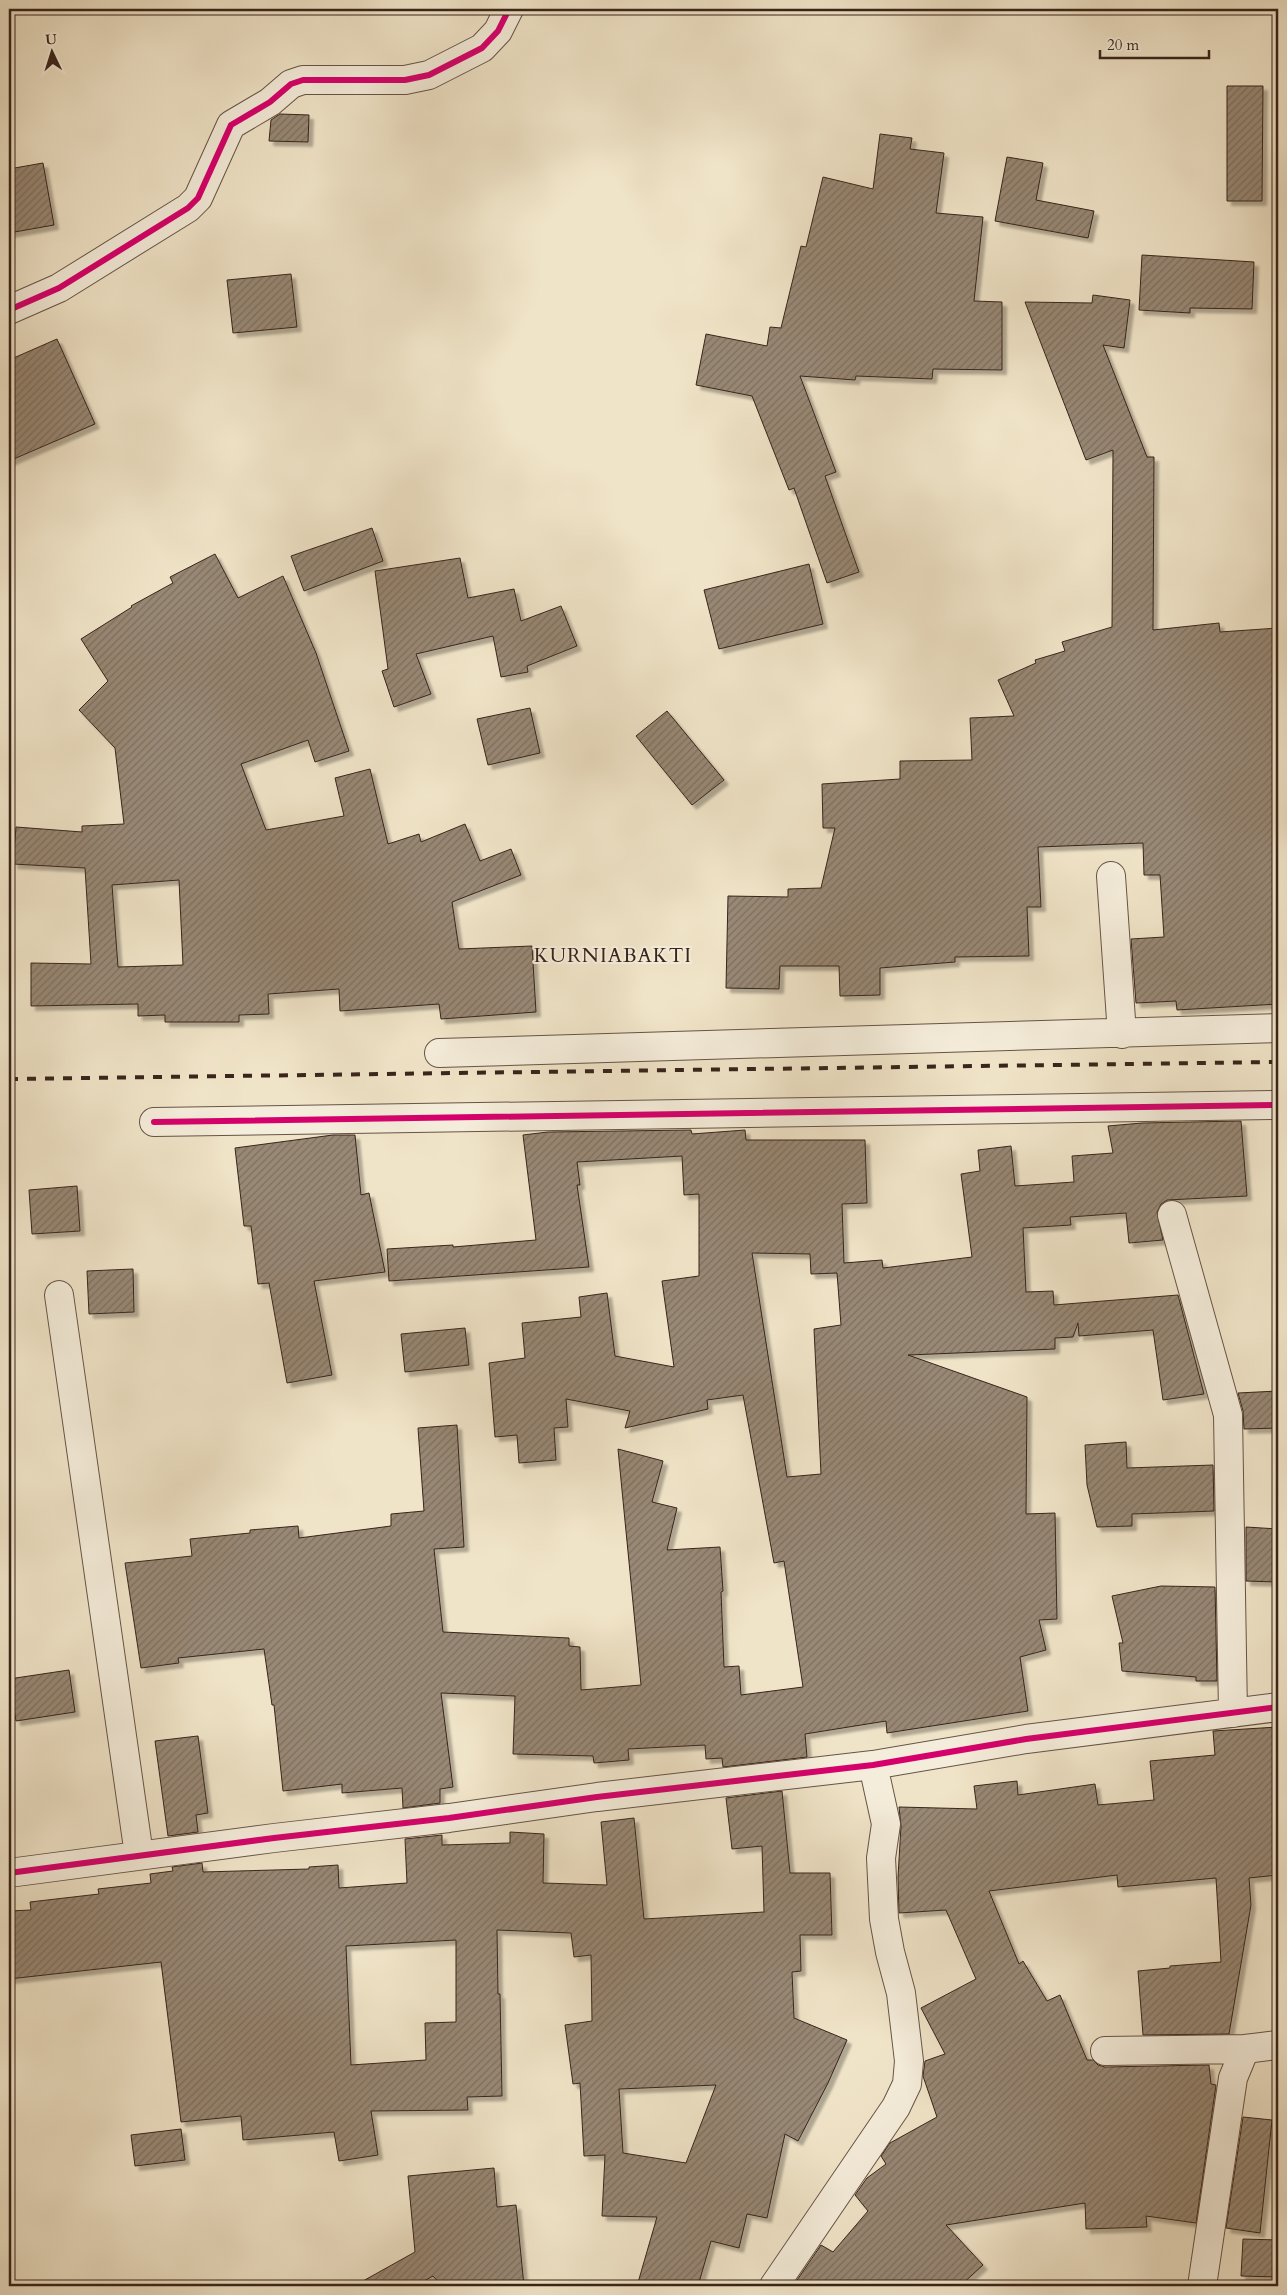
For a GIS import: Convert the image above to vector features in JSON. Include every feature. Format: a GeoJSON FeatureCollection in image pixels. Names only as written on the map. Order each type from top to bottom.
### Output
{"type":"FeatureCollection","features":[{"type":"Feature","properties":{"kind":"street"},"geometry":{"type":"LineString","coordinates":[[9,310],[59,288],[188,208],[198,198],[231,125],[270,102],[291,84],[303,80],[405,80],[429,75],[482,48],[498,31],[508,9]]}},
{"type":"Feature","properties":{"kind":"street"},"geometry":{"type":"LineString","coordinates":[[1111,876],[1122,1034]]}},
{"type":"Feature","properties":{"kind":"street"},"geometry":{"type":"LineString","coordinates":[[439,1053],[1278,1028]]}},
{"type":"Feature","properties":{"kind":"street"},"geometry":{"type":"LineString","coordinates":[[154,1122],[1278,1105]]}},
{"type":"Feature","properties":{"kind":"street"},"geometry":{"type":"LineString","coordinates":[[1172,1215],[1228,1416],[1230,1435],[1233,1713]]}},
{"type":"Feature","properties":{"kind":"street"},"geometry":{"type":"LineString","coordinates":[[59,1294],[139,1855]]}},
{"type":"Feature","properties":{"kind":"street"},"geometry":{"type":"LineString","coordinates":[[9,1873],[274,1838],[449,1818],[597,1797],[873,1765],[1026,1739],[1278,1707]]}},
{"type":"Feature","properties":{"kind":"street"},"geometry":{"type":"LineString","coordinates":[[774,2286],[896,2107],[907,2084],[909,2073],[906,2021],[884,1919],[881,1858],[886,1824],[873,1765]]}},
{"type":"Feature","properties":{"kind":"street"},"geometry":{"type":"LineString","coordinates":[[1105,2051],[1245,2049],[1278,2045]]}},
{"type":"Feature","properties":{"kind":"street"},"geometry":{"type":"LineString","coordinates":[[1202,2286],[1233,2078],[1245,2049]]}},
{"type":"Feature","properties":{"kind":"building"},"geometry":{"type":"Polygon","coordinates":[[[1227,86],[1263,86],[1262,201],[1227,201],[1227,86]]]}},
{"type":"Feature","properties":{"kind":"building"},"geometry":{"type":"Polygon","coordinates":[[[280,114],[309,115],[308,142],[269,141],[271,120],[280,114]]]}},
{"type":"Feature","properties":{"kind":"building"},"geometry":{"type":"Polygon","coordinates":[[[880,134],[912,138],[910,149],[944,153],[936,213],[983,217],[974,301],[1002,302],[1002,370],[933,369],[932,379],[856,376],[855,380],[800,376],[836,472],[825,476],[859,572],[827,583],[794,488],[789,490],[752,396],[696,385],[706,334],[767,346],[770,327],[781,328],[801,246],[806,247],[823,177],[873,189],[880,134]]]}},
{"type":"Feature","properties":{"kind":"building"},"geometry":{"type":"Polygon","coordinates":[[[1007,157],[1043,163],[1036,200],[1094,211],[1088,238],[995,221],[1007,157]]]}},
{"type":"Feature","properties":{"kind":"building"},"geometry":{"type":"Polygon","coordinates":[[[43,163],[54,225],[9,233],[9,169],[43,163]]]}},
{"type":"Feature","properties":{"kind":"building"},"geometry":{"type":"Polygon","coordinates":[[[1142,255],[1254,262],[1252,309],[1190,308],[1190,313],[1139,310],[1142,255]]]}},
{"type":"Feature","properties":{"kind":"building"},"geometry":{"type":"Polygon","coordinates":[[[291,274],[297,327],[233,333],[227,280],[291,274]]]}},
{"type":"Feature","properties":{"kind":"building"},"geometry":{"type":"Polygon","coordinates":[[[1093,295],[1130,300],[1124,348],[1103,345],[1147,457],[1154,457],[1153,630],[1219,623],[1220,632],[1278,628],[1278,1004],[1177,1010],[1176,1001],[1136,1003],[1131,939],[1164,937],[1160,875],[1144,875],[1143,843],[1038,847],[1041,907],[1027,907],[1029,956],[955,957],[955,962],[880,968],[880,995],[840,996],[839,966],[780,966],[779,989],[726,988],[728,896],[788,897],[788,889],[821,888],[835,828],[823,828],[822,784],[900,779],[900,761],[972,760],[970,718],[1014,716],[998,680],[1036,663],[1035,660],[1065,651],[1062,642],[1112,627],[1113,450],[1086,460],[1025,302],[1092,303],[1093,295]]]}},
{"type":"Feature","properties":{"kind":"building"},"geometry":{"type":"Polygon","coordinates":[[[57,339],[95,424],[9,461],[9,360],[57,339]]]}},
{"type":"Feature","properties":{"kind":"building"},"geometry":{"type":"Polygon","coordinates":[[[372,528],[383,561],[304,591],[291,556],[372,528]]]}},
{"type":"Feature","properties":{"kind":"building"},"geometry":{"type":"Polygon","coordinates":[[[215,554],[238,598],[283,576],[316,653],[349,751],[315,762],[308,740],[241,764],[266,830],[344,816],[335,778],[370,769],[388,844],[419,834],[421,842],[465,824],[480,861],[511,849],[521,875],[452,902],[459,949],[532,946],[536,1012],[441,1019],[439,1004],[340,1011],[339,989],[268,994],[269,1014],[239,1015],[239,1022],[165,1022],[165,1015],[138,1016],[138,1004],[31,1006],[31,963],[91,964],[85,868],[13,864],[16,827],[82,832],[82,826],[124,824],[115,748],[79,710],[108,681],[81,639],[131,606],[173,583],[170,577],[215,554]],[[179,880],[112,885],[118,967],[183,965],[179,880]]]}},
{"type":"Feature","properties":{"kind":"building"},"geometry":{"type":"Polygon","coordinates":[[[460,558],[468,598],[514,589],[521,621],[561,606],[577,646],[527,666],[528,672],[501,677],[493,636],[416,654],[431,694],[394,707],[382,671],[388,669],[375,571],[460,558]]]}},
{"type":"Feature","properties":{"kind":"building"},"geometry":{"type":"Polygon","coordinates":[[[809,564],[823,624],[719,649],[704,590],[809,564]]]}},
{"type":"Feature","properties":{"kind":"building"},"geometry":{"type":"Polygon","coordinates":[[[530,708],[540,753],[488,765],[477,719],[530,708]]]}},
{"type":"Feature","properties":{"kind":"building"},"geometry":{"type":"Polygon","coordinates":[[[667,711],[724,780],[692,805],[636,736],[667,711]]]}},
{"type":"Feature","properties":{"kind":"building"},"geometry":{"type":"Polygon","coordinates":[[[1241,1121],[1247,1196],[1167,1200],[1161,1204],[1157,1212],[1163,1240],[1129,1243],[1126,1213],[1070,1217],[1071,1225],[1023,1228],[1026,1292],[1053,1291],[1054,1305],[1178,1295],[1204,1394],[1163,1400],[1153,1330],[1079,1336],[1078,1323],[1073,1337],[1055,1338],[1055,1349],[908,1355],[1027,1397],[1026,1514],[1055,1513],[1057,1619],[1039,1620],[1046,1650],[1020,1657],[1028,1711],[887,1733],[886,1721],[805,1734],[807,1757],[723,1767],[722,1758],[706,1759],[705,1745],[628,1749],[629,1760],[594,1763],[593,1756],[513,1754],[515,1696],[441,1693],[453,1787],[440,1789],[440,1803],[403,1808],[402,1788],[342,1793],[342,1784],[283,1791],[274,1705],[272,1705],[264,1649],[178,1658],[179,1663],[141,1668],[125,1563],[192,1556],[190,1539],[250,1533],[250,1530],[298,1526],[299,1538],[391,1526],[391,1514],[424,1511],[418,1428],[457,1425],[464,1547],[434,1549],[443,1632],[569,1638],[569,1646],[580,1647],[581,1690],[641,1685],[618,1449],[663,1461],[652,1502],[677,1508],[667,1550],[720,1547],[723,1591],[721,1592],[724,1667],[739,1666],[741,1695],[803,1687],[784,1561],[774,1563],[743,1395],[707,1400],[708,1409],[625,1428],[630,1411],[566,1399],[568,1427],[554,1428],[556,1460],[519,1463],[517,1435],[495,1437],[489,1363],[525,1358],[522,1323],[581,1317],[579,1297],[607,1293],[615,1356],[674,1367],[662,1281],[699,1276],[699,1194],[684,1195],[682,1156],[577,1162],[580,1185],[577,1185],[589,1267],[389,1281],[387,1249],[453,1245],[453,1247],[536,1240],[523,1135],[548,1132],[691,1130],[692,1134],[745,1130],[746,1140],[865,1140],[867,1203],[842,1204],[844,1263],[882,1260],[883,1268],[972,1257],[961,1174],[980,1171],[978,1150],[1011,1146],[1015,1186],[1074,1182],[1072,1156],[1113,1153],[1108,1126],[1142,1123],[1241,1121]],[[752,1253],[787,1477],[821,1474],[814,1329],[841,1325],[837,1273],[811,1274],[810,1254],[752,1253]]]}},
{"type":"Feature","properties":{"kind":"building"},"geometry":{"type":"Polygon","coordinates":[[[333,1135],[355,1135],[361,1195],[369,1193],[385,1272],[314,1281],[332,1375],[287,1383],[269,1283],[258,1284],[251,1226],[244,1226],[235,1148],[333,1135]]]}},
{"type":"Feature","properties":{"kind":"building"},"geometry":{"type":"Polygon","coordinates":[[[77,1186],[80,1231],[32,1234],[29,1190],[77,1186]]]}},
{"type":"Feature","properties":{"kind":"building"},"geometry":{"type":"Polygon","coordinates":[[[133,1269],[134,1312],[89,1314],[87,1271],[133,1269]]]}},
{"type":"Feature","properties":{"kind":"building"},"geometry":{"type":"Polygon","coordinates":[[[465,1328],[469,1365],[405,1372],[401,1334],[465,1328]]]}},
{"type":"Feature","properties":{"kind":"building"},"geometry":{"type":"Polygon","coordinates":[[[1278,1391],[1278,1428],[1244,1429],[1243,1411],[1238,1393],[1278,1391]]]}},
{"type":"Feature","properties":{"kind":"building"},"geometry":{"type":"Polygon","coordinates":[[[1126,1442],[1127,1468],[1213,1465],[1214,1511],[1132,1514],[1132,1526],[1097,1527],[1087,1485],[1085,1445],[1126,1442]]]}},
{"type":"Feature","properties":{"kind":"building"},"geometry":{"type":"Polygon","coordinates":[[[1246,1527],[1278,1529],[1277,1582],[1246,1581],[1246,1527]]]}},
{"type":"Feature","properties":{"kind":"building"},"geometry":{"type":"Polygon","coordinates":[[[1161,1586],[1215,1587],[1217,1681],[1196,1681],[1196,1677],[1122,1671],[1119,1643],[1123,1643],[1112,1596],[1161,1586]]]}},
{"type":"Feature","properties":{"kind":"building"},"geometry":{"type":"Polygon","coordinates":[[[69,1670],[75,1712],[16,1721],[9,1679],[69,1670]]]}},
{"type":"Feature","properties":{"kind":"building"},"geometry":{"type":"Polygon","coordinates":[[[1278,1727],[1278,1875],[1249,1878],[1251,1905],[1229,2034],[1143,2035],[1138,1971],[1170,1968],[1170,1966],[1221,1962],[1216,1878],[1118,1887],[1117,1875],[989,1891],[1019,1964],[1023,1961],[1047,2001],[1060,1995],[1087,2060],[1093,2060],[1098,2065],[1105,2067],[1209,2065],[1211,2084],[1216,2085],[1196,2223],[1146,2216],[1147,2227],[1086,2229],[1085,2203],[946,2225],[983,2265],[960,2286],[793,2286],[821,2245],[833,2252],[868,2211],[855,2195],[867,2178],[886,2164],[881,2156],[890,2143],[937,2117],[923,2076],[925,2061],[945,2054],[921,2008],[976,1979],[946,1910],[899,1913],[898,1877],[901,1826],[899,1807],[977,1809],[974,1786],[1017,1781],[1018,1795],[1095,1784],[1098,1805],[1154,1800],[1150,1761],[1215,1755],[1213,1731],[1278,1727]]]}},
{"type":"Feature","properties":{"kind":"building"},"geometry":{"type":"Polygon","coordinates":[[[198,1736],[208,1813],[196,1815],[198,1832],[168,1836],[155,1741],[198,1736]]]}},
{"type":"Feature","properties":{"kind":"building"},"geometry":{"type":"Polygon","coordinates":[[[782,1791],[790,1873],[830,1873],[832,1935],[800,1935],[801,1971],[792,1972],[794,2018],[847,2040],[828,2083],[798,2141],[785,2134],[767,2218],[747,2214],[739,2248],[711,2241],[698,2286],[637,2286],[657,2217],[602,2216],[605,2155],[584,2156],[580,2083],[573,2084],[565,2025],[592,2021],[591,1955],[574,1957],[571,1933],[497,1930],[502,2096],[467,2097],[468,2110],[371,2111],[378,2155],[339,2161],[334,2132],[243,2140],[241,2116],[181,2122],[161,1962],[9,1979],[9,1911],[31,1910],[30,1902],[99,1894],[98,1889],[151,1883],[150,1874],[173,1871],[172,1867],[202,1863],[203,1872],[309,1869],[309,1867],[338,1865],[339,1888],[407,1883],[405,1839],[442,1835],[442,1845],[510,1843],[510,1832],[544,1834],[543,1883],[607,1885],[601,1822],[634,1818],[644,1919],[764,1912],[762,1846],[732,1849],[726,1798],[782,1791]],[[456,1940],[346,1946],[351,2065],[426,2060],[425,2023],[456,2022],[456,1940]],[[716,2085],[619,2089],[623,2153],[686,2163],[716,2085]]]}},
{"type":"Feature","properties":{"kind":"building"},"geometry":{"type":"Polygon","coordinates":[[[1243,2117],[1272,2120],[1260,2233],[1226,2228],[1243,2117]]]}},
{"type":"Feature","properties":{"kind":"building"},"geometry":{"type":"Polygon","coordinates":[[[181,2129],[185,2160],[135,2166],[131,2135],[181,2129]]]}},
{"type":"Feature","properties":{"kind":"building"},"geometry":{"type":"Polygon","coordinates":[[[494,2168],[497,2207],[516,2205],[524,2286],[442,2286],[433,2276],[415,2286],[354,2286],[415,2252],[408,2176],[494,2168]]]}},
{"type":"Feature","properties":{"kind":"building"},"geometry":{"type":"Polygon","coordinates":[[[1243,2239],[1278,2240],[1278,2277],[1241,2276],[1243,2239]]]}},
{"type":"Feature","properties":{"kind":"railway"},"geometry":{"type":"LineString","coordinates":[[9,1079],[1278,1062]]}},
{"type":"Feature","properties":{"kind":"cycle path"},"geometry":{"type":"LineString","coordinates":[[9,310],[59,288],[188,208],[198,198],[231,125],[270,102],[291,84],[303,80],[405,80],[429,75],[482,48],[498,31],[509,9]]}},
{"type":"Feature","properties":{"kind":"cycle path"},"geometry":{"type":"LineString","coordinates":[[154,1122],[1278,1105]]}},
{"type":"Feature","properties":{"kind":"cycle path"},"geometry":{"type":"LineString","coordinates":[[9,1873],[274,1838],[449,1818],[597,1797],[873,1765],[1026,1739],[1278,1707]]}},
{"type":"Feature","properties":{"kind":"district","name":"KURNIABAKTI"},"geometry":{"type":"Point","coordinates":[613,955]}}]}
